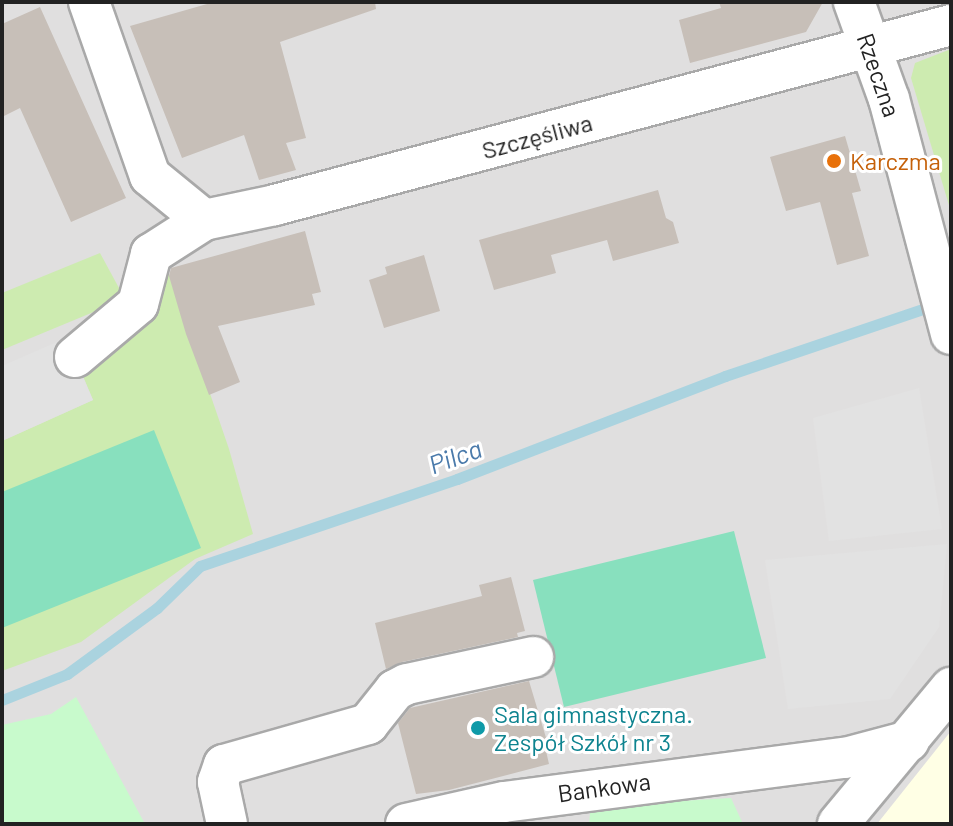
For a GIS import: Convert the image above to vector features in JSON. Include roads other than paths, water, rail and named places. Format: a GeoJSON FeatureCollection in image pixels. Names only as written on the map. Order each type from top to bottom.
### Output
{"type":"FeatureCollection","features":[{"type":"Feature","properties":{"kind":"street","name":"Rzeczna"},"geometry":{"type":"LineString","coordinates":[[854,2],[889,99],[946,314]]}},
{"type":"Feature","properties":{"kind":"street"},"geometry":{"type":"LineString","coordinates":[[75,357],[138,304],[151,254],[204,220],[150,176],[103,5]]}},
{"type":"Feature","properties":{"kind":"street","name":"Szczęśliwa"},"geometry":{"type":"LineString","coordinates":[[204,220],[275,205],[951,25]]}},
{"type":"Feature","properties":{"kind":"street"},"geometry":{"type":"LineString","coordinates":[[227,824],[218,782],[224,765],[368,724],[395,690],[407,684],[533,657]]}},
{"type":"Feature","properties":{"kind":"street"},"geometry":{"type":"LineString","coordinates":[[838,824],[951,688]]}},
{"type":"Feature","properties":{"kind":"street","name":"Bankowa"},"geometry":{"type":"LineString","coordinates":[[406,824],[518,799],[804,764],[872,752],[909,741]]}},
{"type":"Feature","properties":{"kind":"street","name":"Bankowa"},"geometry":{"type":"LineString","coordinates":[[804,764],[827,767],[845,785],[843,813],[838,824]]}},
{"type":"Feature","properties":{"kind":"waterway","name":"Pilca"},"geometry":{"type":"LineString","coordinates":[[2,700],[67,674],[157,608],[200,566],[457,479],[725,376],[935,305]]}},
{"type":"Feature","properties":{"kind":"place","name":"Karczma"},"geometry":{"type":"Point","coordinates":[834,161]}},
{"type":"Feature","properties":{"kind":"place","name":"Sala gimnastyczna. Zespół Szkół nr 3"},"geometry":{"type":"Point","coordinates":[478,728]}}]}
